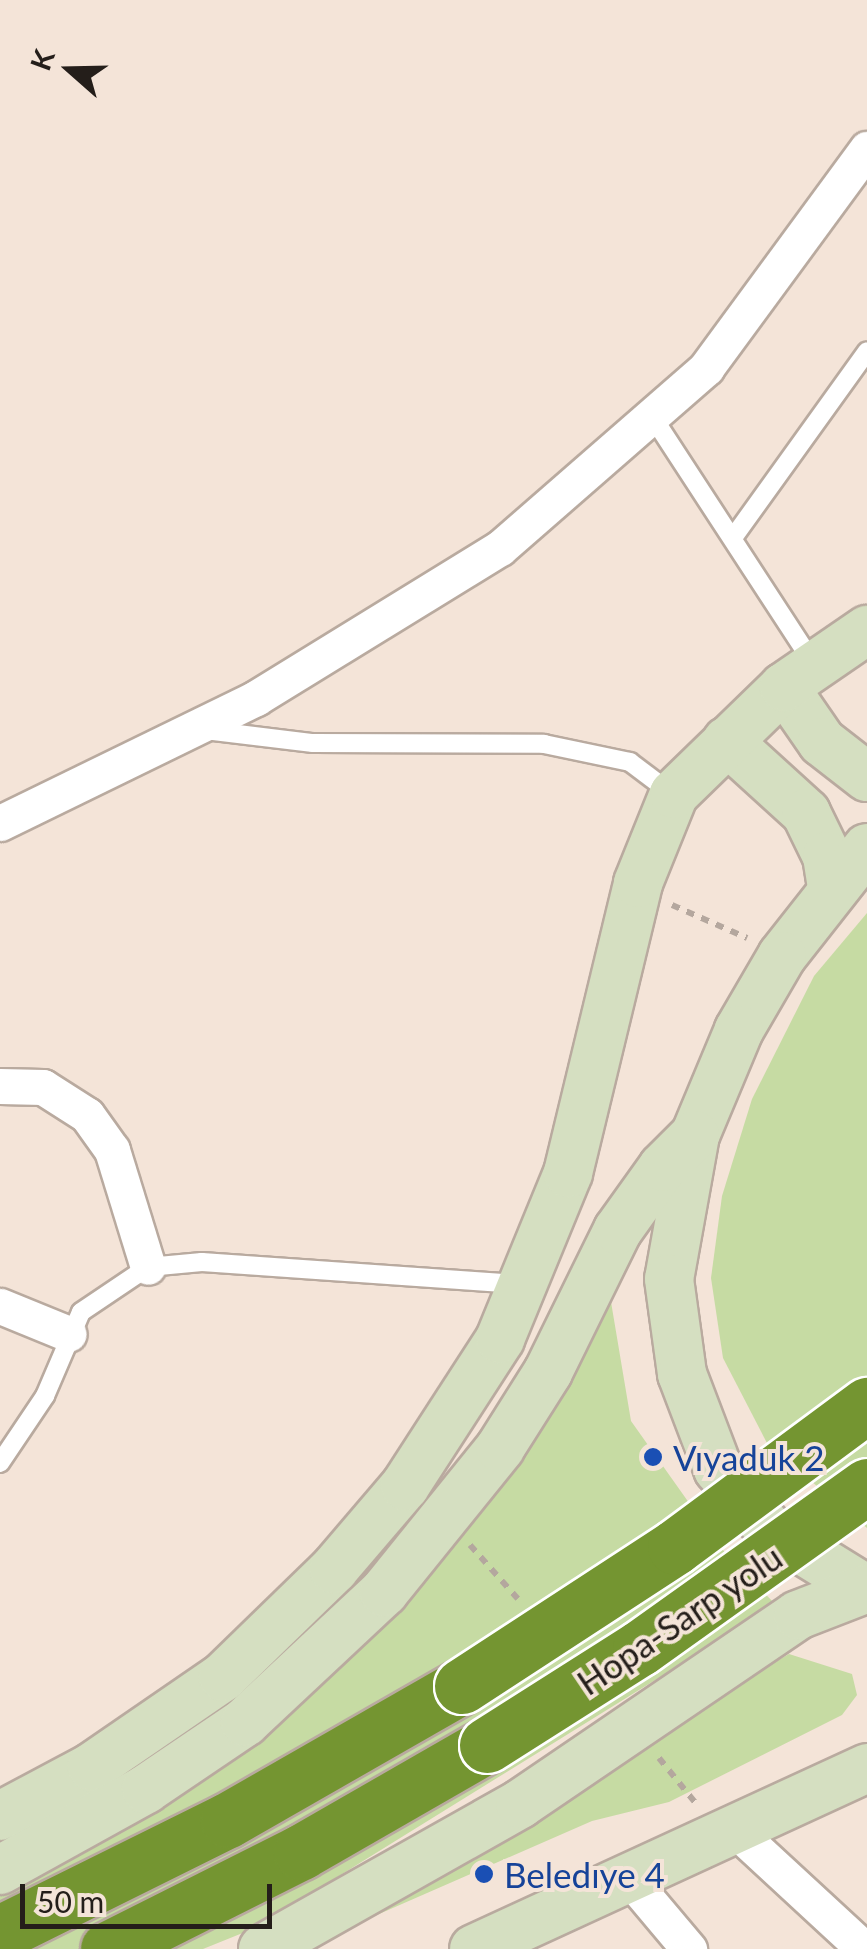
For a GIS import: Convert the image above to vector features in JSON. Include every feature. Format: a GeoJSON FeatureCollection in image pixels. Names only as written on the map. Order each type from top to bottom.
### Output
{"type":"FeatureCollection","features":[{"type":"Feature","properties":{"kind":"highway"},"geometry":{"type":"LineString","coordinates":[[0,1932],[228,1820],[462,1686],[674,1548],[867,1405]]}},
{"type":"Feature","properties":{"kind":"highway","name":"Hopa-Sarp yolu"},"geometry":{"type":"LineString","coordinates":[[108,1949],[302,1852],[486,1745],[640,1648],[867,1486]]}},
{"type":"Feature","properties":{"kind":"main road"},"geometry":{"type":"LineString","coordinates":[[0,1816],[92,1767],[223,1677],[334,1570],[405,1486],[500,1338],[568,1173],[638,883],[674,794],[798,675],[867,630]]}},
{"type":"Feature","properties":{"kind":"main road"},"geometry":{"type":"LineString","coordinates":[[798,675],[822,742],[867,776]]}},
{"type":"Feature","properties":{"kind":"main road"},"geometry":{"type":"LineString","coordinates":[[727,741],[806,813],[827,856],[832,888]]}},
{"type":"Feature","properties":{"kind":"main road"},"geometry":{"type":"LineString","coordinates":[[866,1591],[812,1560],[750,1510],[718,1469],[697,1424],[678,1358],[669,1279],[696,1135],[739,1030],[832,888],[867,848]]}},
{"type":"Feature","properties":{"kind":"main road"},"geometry":{"type":"LineString","coordinates":[[0,1870],[146,1789],[245,1722],[384,1592],[500,1448],[548,1372],[618,1230],[663,1166],[696,1135]]}},
{"type":"Feature","properties":{"kind":"main road"},"geometry":{"type":"LineString","coordinates":[[263,1949],[520,1804],[798,1615],[866,1591]]}},
{"type":"Feature","properties":{"kind":"main road"},"geometry":{"type":"LineString","coordinates":[[474,1949],[867,1768]]}},
{"type":"Feature","properties":{"kind":"street"},"geometry":{"type":"LineString","coordinates":[[0,823],[256,698],[500,548],[706,368],[867,149]]}},
{"type":"Feature","properties":{"kind":"street"},"geometry":{"type":"LineString","coordinates":[[1,1083],[43,1088],[86,1115],[112,1150],[148,1266]]}},
{"type":"Feature","properties":{"kind":"street"},"geometry":{"type":"LineString","coordinates":[[0,1306],[69,1334]]}},
{"type":"Feature","properties":{"kind":"street"},"geometry":{"type":"LineString","coordinates":[[734,1830],[864,1949]]}},
{"type":"Feature","properties":{"kind":"street"},"geometry":{"type":"LineString","coordinates":[[630,1879],[689,1949]]}},
{"type":"Feature","properties":{"kind":"lane"},"geometry":{"type":"LineString","coordinates":[[735,535],[867,351]]}},
{"type":"Feature","properties":{"kind":"lane"},"geometry":{"type":"LineString","coordinates":[[652,416],[735,535],[798,675]]}},
{"type":"Feature","properties":{"kind":"lane"},"geometry":{"type":"LineString","coordinates":[[190,728],[313,743],[544,744],[630,762],[674,794]]}},
{"type":"Feature","properties":{"kind":"lane"},"geometry":{"type":"LineString","coordinates":[[0,1463],[45,1396],[81,1312],[148,1266],[202,1262],[523,1284]]}},
{"type":"Feature","properties":{"kind":"path"},"geometry":{"type":"LineString","coordinates":[[662,900],[749,939]]}},
{"type":"Feature","properties":{"kind":"green space"},"geometry":{"type":"Polygon","coordinates":[[[867,913],[867,1528],[768,1445],[723,1358],[711,1278],[722,1196],[752,1099],[814,976],[867,913]]]}},
{"type":"Feature","properties":{"kind":"green space"},"geometry":{"type":"Polygon","coordinates":[[[608,1284],[631,1421],[721,1548],[776,1605],[255,1928],[203,1949],[0,1949],[0,1880],[257,1735],[608,1284]]]}},
{"type":"Feature","properties":{"kind":"green space"},"geometry":{"type":"Polygon","coordinates":[[[789,1654],[852,1674],[857,1695],[842,1715],[669,1802],[592,1821],[299,1949],[286,1949],[789,1654]]]}},
{"type":"Feature","properties":{"kind":"place","name":"Vıyaduk 2"},"geometry":{"type":"Point","coordinates":[653,1457]}},
{"type":"Feature","properties":{"kind":"place","name":"Beledıye 4"},"geometry":{"type":"Point","coordinates":[484,1874]}}]}
